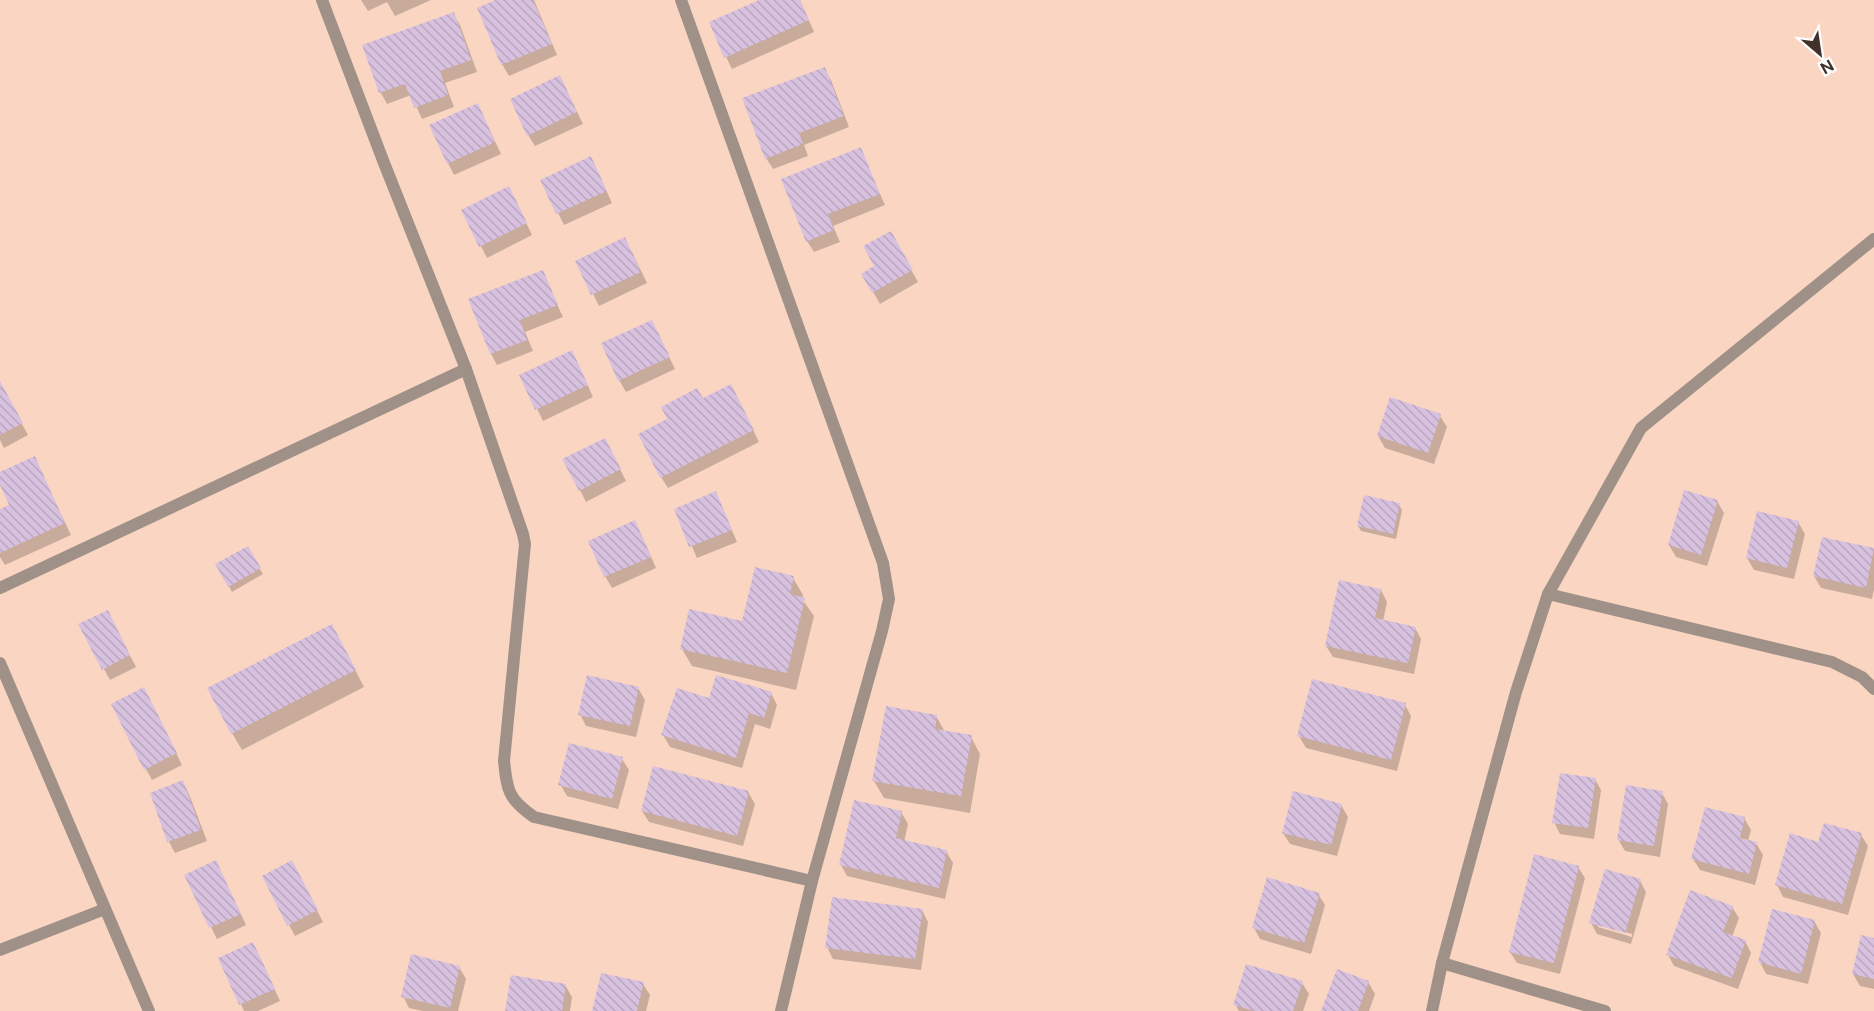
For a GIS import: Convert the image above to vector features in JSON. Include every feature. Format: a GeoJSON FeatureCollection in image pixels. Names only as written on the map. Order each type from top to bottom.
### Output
{"type":"FeatureCollection","features":[{"type":"Feature","properties":{"kind":"street"},"geometry":{"type":"LineString","coordinates":[[322,0],[384,164],[466,369],[525,544],[504,761],[507,786],[516,805],[534,817],[812,881]]}},
{"type":"Feature","properties":{"kind":"street"},"geometry":{"type":"LineString","coordinates":[[681,0],[883,563],[889,599],[812,881],[781,1011]]}},
{"type":"Feature","properties":{"kind":"street"},"geometry":{"type":"LineString","coordinates":[[1432,1011],[1516,692],[1548,594],[1641,428],[1874,240]]}},
{"type":"Feature","properties":{"kind":"street"},"geometry":{"type":"LineString","coordinates":[[0,588],[466,369]]}},
{"type":"Feature","properties":{"kind":"street"},"geometry":{"type":"LineString","coordinates":[[1548,594],[1832,662],[1862,677],[1874,689]]}},
{"type":"Feature","properties":{"kind":"street"},"geometry":{"type":"LineString","coordinates":[[0,663],[149,1011]]}},
{"type":"Feature","properties":{"kind":"street"},"geometry":{"type":"LineString","coordinates":[[0,950],[105,909]]}},
{"type":"Feature","properties":{"kind":"street"},"geometry":{"type":"LineString","coordinates":[[1443,963],[1605,1011]]}},
{"type":"Feature","properties":{"kind":"building"},"geometry":{"type":"Polygon","coordinates":[[[495,0],[533,0],[552,44],[501,65],[477,8],[495,0]]]}},
{"type":"Feature","properties":{"kind":"building"},"geometry":{"type":"Polygon","coordinates":[[[759,0],[800,0],[809,20],[724,58],[709,22],[759,0]]]}},
{"type":"Feature","properties":{"kind":"building"},"geometry":{"type":"Polygon","coordinates":[[[454,12],[471,60],[440,71],[448,95],[414,108],[405,84],[379,93],[362,45],[454,12]]]}},
{"type":"Feature","properties":{"kind":"building"},"geometry":{"type":"Polygon","coordinates":[[[825,67],[844,116],[799,133],[803,144],[765,159],[742,98],[825,67]]]}},
{"type":"Feature","properties":{"kind":"building"},"geometry":{"type":"Polygon","coordinates":[[[560,75],[577,112],[527,136],[510,99],[560,75]]]}},
{"type":"Feature","properties":{"kind":"building"},"geometry":{"type":"Polygon","coordinates":[[[478,103],[495,142],[447,164],[429,125],[478,103]]]}},
{"type":"Feature","properties":{"kind":"building"},"geometry":{"type":"Polygon","coordinates":[[[861,147],[880,194],[828,214],[834,230],[806,242],[781,179],[861,147]]]}},
{"type":"Feature","properties":{"kind":"building"},"geometry":{"type":"Polygon","coordinates":[[[591,156],[607,191],[556,214],[540,180],[591,156]]]}},
{"type":"Feature","properties":{"kind":"building"},"geometry":{"type":"Polygon","coordinates":[[[509,186],[527,223],[479,247],[461,210],[509,186]]]}},
{"type":"Feature","properties":{"kind":"building"},"geometry":{"type":"Polygon","coordinates":[[[891,231],[913,270],[872,293],[861,274],[874,266],[863,246],[891,231]]]}},
{"type":"Feature","properties":{"kind":"building"},"geometry":{"type":"Polygon","coordinates":[[[625,237],[641,272],[591,295],[575,261],[625,237]]]}},
{"type":"Feature","properties":{"kind":"building"},"geometry":{"type":"Polygon","coordinates":[[[543,270],[558,305],[520,320],[527,340],[490,354],[468,299],[543,270]]]}},
{"type":"Feature","properties":{"kind":"building"},"geometry":{"type":"Polygon","coordinates":[[[652,320],[670,357],[618,381],[601,343],[652,320]]]}},
{"type":"Feature","properties":{"kind":"building"},"geometry":{"type":"Polygon","coordinates":[[[572,350],[588,385],[535,410],[519,375],[572,350]]]}},
{"type":"Feature","properties":{"kind":"building"},"geometry":{"type":"Polygon","coordinates":[[[0,381],[23,423],[0,435],[0,381]]]}},
{"type":"Feature","properties":{"kind":"building"},"geometry":{"type":"Polygon","coordinates":[[[731,384],[754,430],[660,478],[638,434],[667,419],[661,407],[697,388],[703,398],[731,384]]]}},
{"type":"Feature","properties":{"kind":"building"},"geometry":{"type":"Polygon","coordinates":[[[1390,397],[1441,414],[1428,453],[1377,436],[1390,397]]]}},
{"type":"Feature","properties":{"kind":"building"},"geometry":{"type":"Polygon","coordinates":[[[605,438],[621,469],[579,491],[562,459],[605,438]]]}},
{"type":"Feature","properties":{"kind":"building"},"geometry":{"type":"Polygon","coordinates":[[[35,456],[65,523],[0,553],[0,509],[9,505],[0,485],[0,472],[35,456]]]}},
{"type":"Feature","properties":{"kind":"building"},"geometry":{"type":"Polygon","coordinates":[[[1684,490],[1718,500],[1701,555],[1668,545],[1684,490]]]}},
{"type":"Feature","properties":{"kind":"building"},"geometry":{"type":"Polygon","coordinates":[[[716,491],[732,530],[689,547],[674,509],[716,491]]]}},
{"type":"Feature","properties":{"kind":"building"},"geometry":{"type":"Polygon","coordinates":[[[1364,495],[1400,503],[1393,534],[1357,526],[1364,495]]]}},
{"type":"Feature","properties":{"kind":"building"},"geometry":{"type":"Polygon","coordinates":[[[1757,511],[1799,521],[1787,568],[1746,558],[1757,511]]]}},
{"type":"Feature","properties":{"kind":"building"},"geometry":{"type":"Polygon","coordinates":[[[635,520],[651,557],[604,577],[588,541],[635,520]]]}},
{"type":"Feature","properties":{"kind":"building"},"geometry":{"type":"Polygon","coordinates":[[[1822,537],[1874,548],[1866,588],[1813,576],[1822,537]]]}},
{"type":"Feature","properties":{"kind":"building"},"geometry":{"type":"Polygon","coordinates":[[[248,546],[261,568],[228,587],[215,564],[248,546]]]}},
{"type":"Feature","properties":{"kind":"building"},"geometry":{"type":"Polygon","coordinates":[[[755,567],[794,576],[790,594],[805,598],[787,673],[680,649],[689,609],[742,621],[755,567]]]}},
{"type":"Feature","properties":{"kind":"building"},"geometry":{"type":"Polygon","coordinates":[[[1339,580],[1381,589],[1375,618],[1416,627],[1408,663],[1325,646],[1339,580]]]}},
{"type":"Feature","properties":{"kind":"building"},"geometry":{"type":"Polygon","coordinates":[[[108,610],[130,655],[102,670],[78,624],[108,610]]]}},
{"type":"Feature","properties":{"kind":"building"},"geometry":{"type":"Polygon","coordinates":[[[332,624],[356,670],[231,734],[207,688],[332,624]]]}},
{"type":"Feature","properties":{"kind":"building"},"geometry":{"type":"Polygon","coordinates":[[[587,675],[639,687],[630,726],[578,715],[587,675]]]}},
{"type":"Feature","properties":{"kind":"building"},"geometry":{"type":"Polygon","coordinates":[[[716,675],[772,692],[764,718],[749,713],[736,758],[661,735],[677,688],[709,698],[716,675]]]}},
{"type":"Feature","properties":{"kind":"building"},"geometry":{"type":"Polygon","coordinates":[[[1312,679],[1406,703],[1391,760],[1297,736],[1312,679]]]}},
{"type":"Feature","properties":{"kind":"building"},"geometry":{"type":"Polygon","coordinates":[[[144,687],[177,753],[144,770],[111,704],[144,687]]]}},
{"type":"Feature","properties":{"kind":"building"},"geometry":{"type":"Polygon","coordinates":[[[886,706],[937,715],[935,729],[972,735],[961,796],[872,781],[886,706]]]}},
{"type":"Feature","properties":{"kind":"building"},"geometry":{"type":"Polygon","coordinates":[[[569,743],[623,757],[612,799],[558,785],[569,743]]]}},
{"type":"Feature","properties":{"kind":"building"},"geometry":{"type":"Polygon","coordinates":[[[653,766],[749,791],[737,836],[641,811],[653,766]]]}},
{"type":"Feature","properties":{"kind":"building"},"geometry":{"type":"Polygon","coordinates":[[[1560,773],[1596,778],[1588,828],[1552,823],[1560,773]]]}},
{"type":"Feature","properties":{"kind":"building"},"geometry":{"type":"Polygon","coordinates":[[[183,780],[201,830],[167,842],[150,793],[183,780]]]}},
{"type":"Feature","properties":{"kind":"building"},"geometry":{"type":"Polygon","coordinates":[[[1626,785],[1663,791],[1654,846],[1617,840],[1626,785]]]}},
{"type":"Feature","properties":{"kind":"building"},"geometry":{"type":"Polygon","coordinates":[[[1293,791],[1342,804],[1331,845],[1282,833],[1293,791]]]}},
{"type":"Feature","properties":{"kind":"building"},"geometry":{"type":"Polygon","coordinates":[[[854,800],[902,811],[896,838],[947,850],[939,888],[839,865],[854,800]]]}},
{"type":"Feature","properties":{"kind":"building"},"geometry":{"type":"Polygon","coordinates":[[[1705,807],[1745,817],[1740,838],[1757,842],[1749,874],[1691,859],[1705,807]]]}},
{"type":"Feature","properties":{"kind":"building"},"geometry":{"type":"Polygon","coordinates":[[[1824,823],[1862,833],[1842,904],[1775,885],[1790,833],[1818,842],[1824,823]]]}},
{"type":"Feature","properties":{"kind":"building"},"geometry":{"type":"Polygon","coordinates":[[[1534,854],[1579,866],[1554,963],[1509,952],[1534,854]]]}},
{"type":"Feature","properties":{"kind":"building"},"geometry":{"type":"Polygon","coordinates":[[[216,860],[241,914],[209,928],[184,875],[216,860]]]}},
{"type":"Feature","properties":{"kind":"building"},"geometry":{"type":"Polygon","coordinates":[[[292,860],[318,910],[287,926],[262,876],[292,860]]]}},
{"type":"Feature","properties":{"kind":"building"},"geometry":{"type":"Polygon","coordinates":[[[1605,869],[1641,879],[1625,933],[1589,923],[1605,869]]]}},
{"type":"Feature","properties":{"kind":"building"},"geometry":{"type":"Polygon","coordinates":[[[1267,877],[1320,893],[1304,943],[1252,928],[1267,877]]]}},
{"type":"Feature","properties":{"kind":"building"},"geometry":{"type":"Polygon","coordinates":[[[1690,890],[1733,906],[1723,932],[1746,940],[1732,978],[1666,955],[1690,890]]]}},
{"type":"Feature","properties":{"kind":"building"},"geometry":{"type":"Polygon","coordinates":[[[832,897],[923,909],[915,959],[825,948],[832,897]]]}},
{"type":"Feature","properties":{"kind":"building"},"geometry":{"type":"Polygon","coordinates":[[[1772,909],[1815,920],[1801,974],[1758,962],[1772,909]]]}},
{"type":"Feature","properties":{"kind":"building"},"geometry":{"type":"Polygon","coordinates":[[[1861,935],[1874,938],[1874,979],[1852,974],[1861,935]]]}},
{"type":"Feature","properties":{"kind":"building"},"geometry":{"type":"Polygon","coordinates":[[[253,942],[275,989],[239,1005],[218,958],[253,942]]]}},
{"type":"Feature","properties":{"kind":"building"},"geometry":{"type":"Polygon","coordinates":[[[411,954],[460,966],[450,1008],[401,997],[411,954]]]}},
{"type":"Feature","properties":{"kind":"building"},"geometry":{"type":"Polygon","coordinates":[[[1246,964],[1303,981],[1293,1011],[1254,1011],[1233,1005],[1246,964]]]}},
{"type":"Feature","properties":{"kind":"building"},"geometry":{"type":"Polygon","coordinates":[[[1337,969],[1369,981],[1358,1011],[1321,1011],[1337,969]]]}},
{"type":"Feature","properties":{"kind":"building"},"geometry":{"type":"Polygon","coordinates":[[[601,973],[644,982],[637,1011],[592,1011],[601,973]]]}},
{"type":"Feature","properties":{"kind":"building"},"geometry":{"type":"Polygon","coordinates":[[[511,975],[566,984],[562,1011],[505,1011],[511,975]]]}}]}
